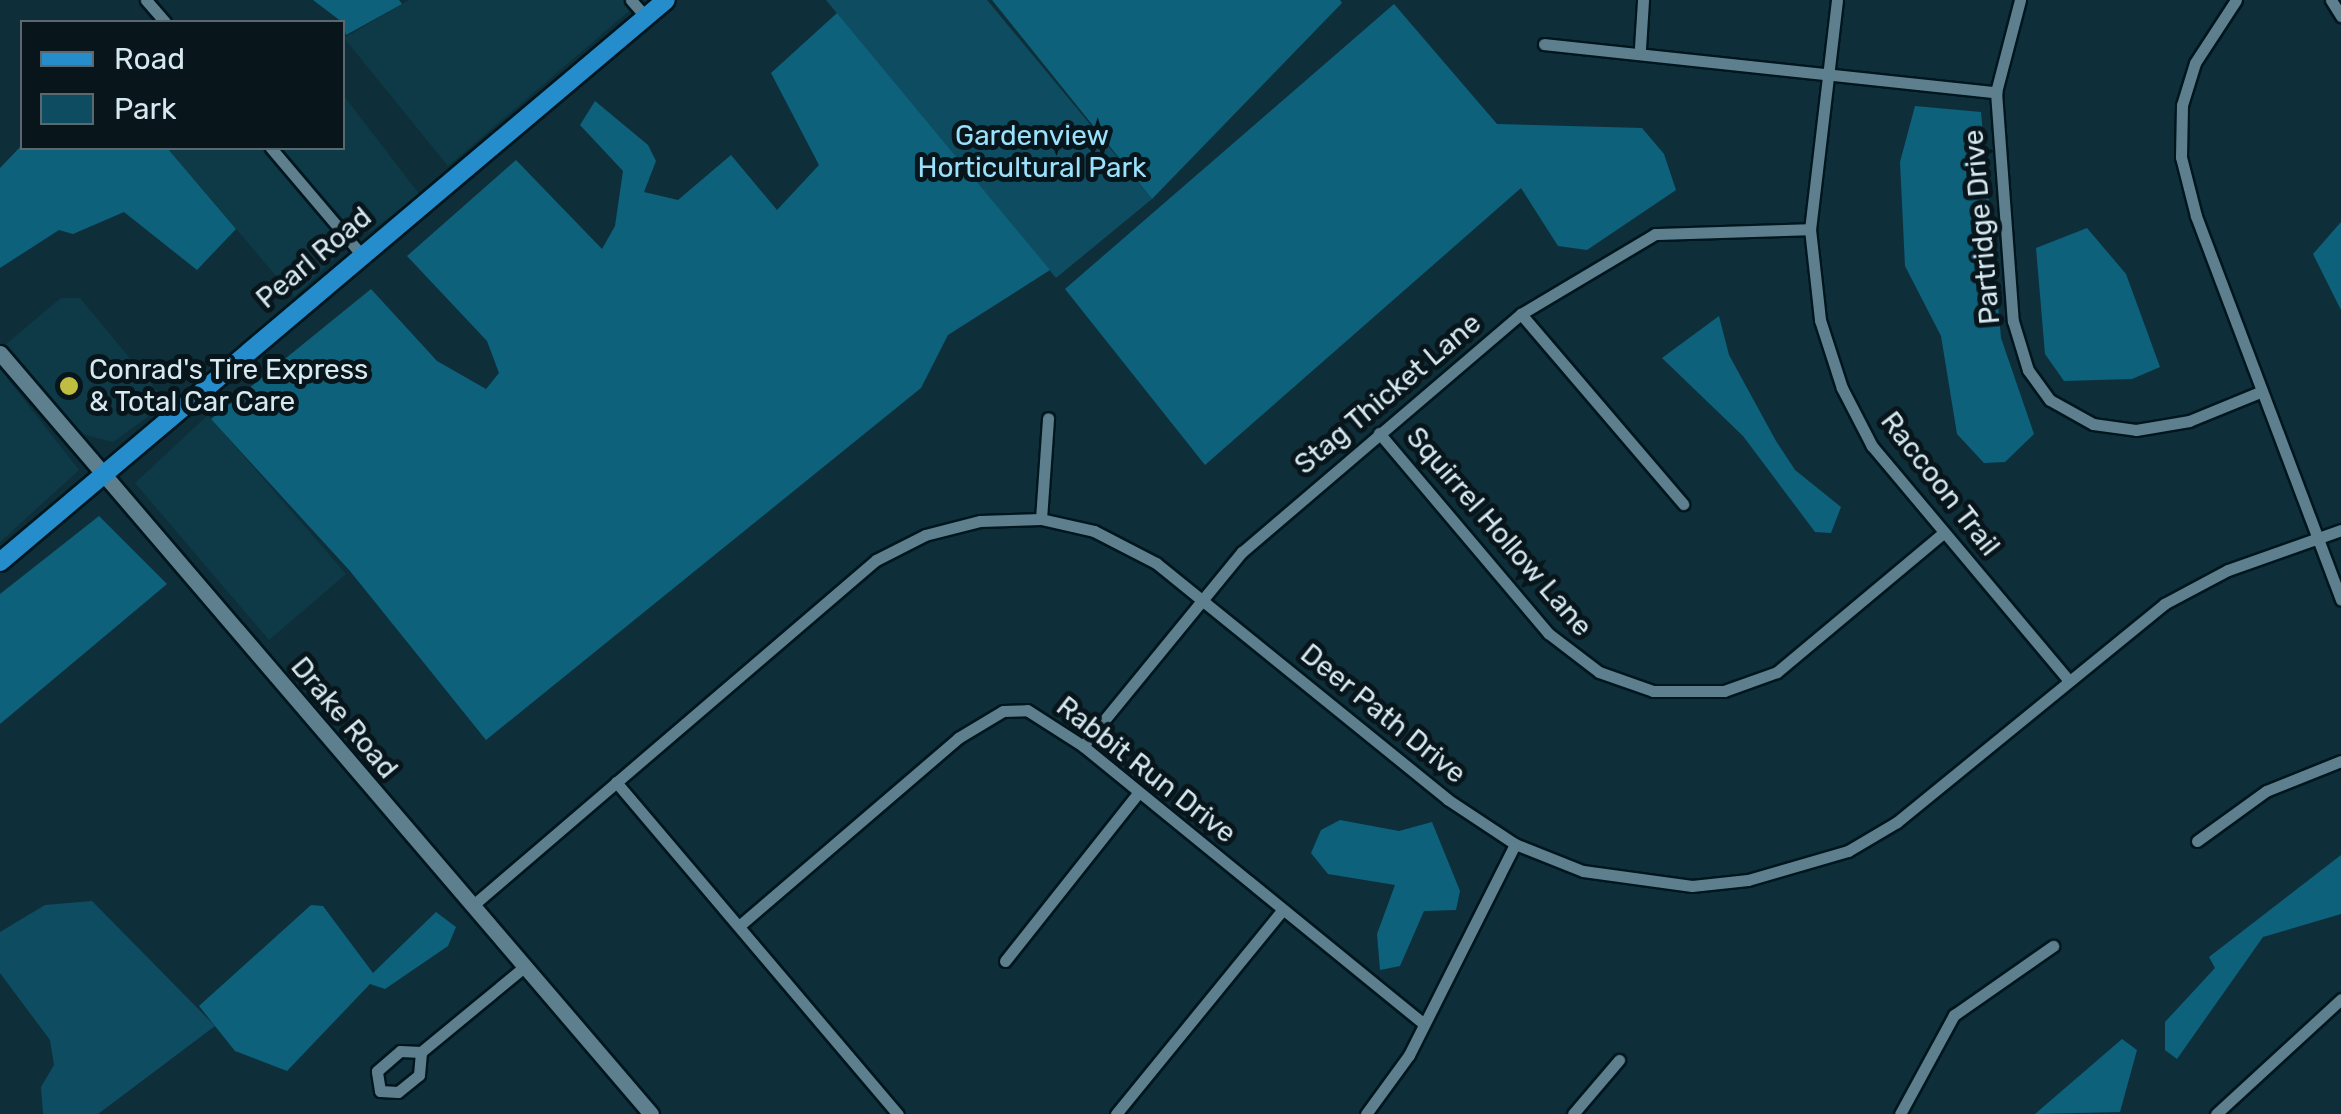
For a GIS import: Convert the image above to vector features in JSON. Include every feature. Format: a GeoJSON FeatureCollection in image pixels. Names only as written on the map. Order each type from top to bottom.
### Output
{"type":"FeatureCollection","features":[{"type":"Feature","properties":{"kind":"main road","name":"Pearl Road"},"geometry":{"type":"LineString","coordinates":[[0,562],[360,254],[666,0]]}},
{"type":"Feature","properties":{"kind":"street"},"geometry":{"type":"LineString","coordinates":[[146,0],[163,20]]}},
{"type":"Feature","properties":{"kind":"street"},"geometry":{"type":"LineString","coordinates":[[632,0],[646,17]]}},
{"type":"Feature","properties":{"kind":"street"},"geometry":{"type":"LineString","coordinates":[[1640,48],[1643,0]]}},
{"type":"Feature","properties":{"kind":"street","name":"Raccoon Trail"},"geometry":{"type":"LineString","coordinates":[[1837,0],[1810,228],[1820,320],[1842,388],[1872,446],[2066,678]]}},
{"type":"Feature","properties":{"kind":"street","name":"Partridge Drive"},"geometry":{"type":"LineString","coordinates":[[2020,0],[1996,92],[2013,322],[2028,370],[2050,400],[2092,424],[2136,430],[2188,421],[2260,392]]}},
{"type":"Feature","properties":{"kind":"street"},"geometry":{"type":"LineString","coordinates":[[2236,0],[2195,63],[2182,105],[2182,157],[2260,392],[2341,600]]}},
{"type":"Feature","properties":{"kind":"street"},"geometry":{"type":"LineString","coordinates":[[2331,0],[2341,16]]}},
{"type":"Feature","properties":{"kind":"street"},"geometry":{"type":"LineString","coordinates":[[1544,44],[1640,48],[1996,92]]}},
{"type":"Feature","properties":{"kind":"street"},"geometry":{"type":"LineString","coordinates":[[273,150],[360,254]]}},
{"type":"Feature","properties":{"kind":"street","name":"Stag Thicket Lane"},"geometry":{"type":"LineString","coordinates":[[1083,746],[1242,552],[1522,314],[1655,234],[1810,228]]}},
{"type":"Feature","properties":{"kind":"street"},"geometry":{"type":"LineString","coordinates":[[1522,314],[1683,504]]}},
{"type":"Feature","properties":{"kind":"street","name":"Drake Road"},"geometry":{"type":"LineString","coordinates":[[0,353],[651,1114]]}},
{"type":"Feature","properties":{"kind":"street"},"geometry":{"type":"LineString","coordinates":[[1041,518],[1048,418]]}},
{"type":"Feature","properties":{"kind":"street","name":"Squirrel Hollow Lane"},"geometry":{"type":"LineString","coordinates":[[1379,433],[1548,633],[1599,672],[1653,690],[1724,691],[1777,672],[1942,534]]}},
{"type":"Feature","properties":{"kind":"street","name":"Deer Path Drive"},"geometry":{"type":"LineString","coordinates":[[472,906],[876,560],[944,530],[1041,518],[1094,531],[1202,598],[1447,799],[1514,844],[1584,871],[1692,886],[1803,866],[1897,822],[2066,678],[2164,604],[2228,570],[2341,530]]}},
{"type":"Feature","properties":{"kind":"street","name":"Rabbit Run Drive"},"geometry":{"type":"LineString","coordinates":[[739,926],[992,717],[1027,710],[1083,746],[1424,1024]]}},
{"type":"Feature","properties":{"kind":"street"},"geometry":{"type":"LineString","coordinates":[[2197,841],[2266,791],[2341,761]]}},
{"type":"Feature","properties":{"kind":"street"},"geometry":{"type":"LineString","coordinates":[[616,782],[898,1114]]}},
{"type":"Feature","properties":{"kind":"street"},"geometry":{"type":"LineString","coordinates":[[1005,961],[1138,793]]}},
{"type":"Feature","properties":{"kind":"street"},"geometry":{"type":"LineString","coordinates":[[1366,1114],[1424,1024],[1514,844]]}},
{"type":"Feature","properties":{"kind":"street"},"geometry":{"type":"LineString","coordinates":[[1116,1114],[1282,912]]}},
{"type":"Feature","properties":{"kind":"street"},"geometry":{"type":"LineString","coordinates":[[1900,1114],[1954,1015],[2052,946]]}},
{"type":"Feature","properties":{"kind":"street"},"geometry":{"type":"LineString","coordinates":[[421,1052],[419,1074],[398,1092],[380,1091],[377,1070],[400,1050],[421,1052],[524,967]]}},
{"type":"Feature","properties":{"kind":"street"},"geometry":{"type":"LineString","coordinates":[[2216,1114],[2341,999]]}},
{"type":"Feature","properties":{"kind":"street"},"geometry":{"type":"LineString","coordinates":[[1573,1114],[1619,1060]]}},
{"type":"Feature","properties":{"kind":"shaded area"},"geometry":{"type":"Polygon","coordinates":[[[313,0],[399,0],[402,4],[346,35],[345,20],[313,0]]]}},
{"type":"Feature","properties":{"kind":"shaded area"},"geometry":{"type":"Polygon","coordinates":[[[409,0],[642,0],[448,166],[345,37],[409,0]]]}},
{"type":"Feature","properties":{"kind":"shaded area"},"geometry":{"type":"Polygon","coordinates":[[[992,0],[1340,0],[1342,3],[1152,199],[992,0]]]}},
{"type":"Feature","properties":{"kind":"shaded area"},"geometry":{"type":"Polygon","coordinates":[[[1394,4],[1497,124],[1642,128],[1664,154],[1676,190],[1587,250],[1558,246],[1521,188],[1205,465],[1065,289],[1394,4]]]}},
{"type":"Feature","properties":{"kind":"shaded area"},"geometry":{"type":"Polygon","coordinates":[[[837,13],[1050,270],[948,335],[921,388],[486,740],[350,571],[211,419],[371,289],[437,361],[486,389],[499,373],[487,341],[407,256],[516,160],[602,249],[615,226],[623,171],[580,125],[595,101],[648,145],[656,161],[644,192],[678,200],[731,155],[777,210],[819,165],[771,73],[837,13]]]}},
{"type":"Feature","properties":{"kind":"shaded area"},"geometry":{"type":"Polygon","coordinates":[[[345,98],[420,195],[369,232],[351,228],[282,150],[345,150],[345,98]]]}},
{"type":"Feature","properties":{"kind":"shaded area"},"geometry":{"type":"Polygon","coordinates":[[[1915,106],[1981,112],[2001,338],[2034,434],[2005,462],[1984,463],[1957,434],[1941,336],[1905,266],[1900,162],[1915,106]]]}},
{"type":"Feature","properties":{"kind":"shaded area"},"geometry":{"type":"Polygon","coordinates":[[[20,147],[169,150],[236,229],[197,270],[124,212],[73,234],[59,230],[0,268],[0,168],[20,147]]]}},
{"type":"Feature","properties":{"kind":"shaded area"},"geometry":{"type":"Polygon","coordinates":[[[169,150],[268,150],[346,248],[294,297],[169,150]]]}},
{"type":"Feature","properties":{"kind":"shaded area"},"geometry":{"type":"Polygon","coordinates":[[[2341,222],[2341,310],[2313,254],[2341,222]]]}},
{"type":"Feature","properties":{"kind":"shaded area"},"geometry":{"type":"Polygon","coordinates":[[[2087,228],[2126,274],[2160,367],[2132,379],[2064,381],[2045,354],[2036,248],[2087,228]]]}},
{"type":"Feature","properties":{"kind":"shaded area"},"geometry":{"type":"Polygon","coordinates":[[[61,298],[80,298],[167,403],[113,442],[82,434],[5,345],[61,298]]]}},
{"type":"Feature","properties":{"kind":"shaded area"},"geometry":{"type":"Polygon","coordinates":[[[1719,316],[1729,355],[1776,441],[1795,470],[1841,507],[1831,533],[1815,532],[1743,436],[1662,358],[1719,316]]]}},
{"type":"Feature","properties":{"kind":"shaded area"},"geometry":{"type":"Polygon","coordinates":[[[0,369],[79,470],[0,542],[0,369]]]}},
{"type":"Feature","properties":{"kind":"shaded area"},"geometry":{"type":"Polygon","coordinates":[[[208,415],[346,574],[269,640],[135,483],[208,415]]]}},
{"type":"Feature","properties":{"kind":"shaded area"},"geometry":{"type":"Polygon","coordinates":[[[99,516],[167,584],[0,724],[0,594],[99,516]]]}},
{"type":"Feature","properties":{"kind":"shaded area"},"geometry":{"type":"Polygon","coordinates":[[[1340,820],[1399,831],[1432,822],[1460,891],[1456,910],[1424,911],[1400,966],[1380,970],[1377,934],[1395,885],[1328,874],[1311,853],[1321,830],[1340,820]]]}},
{"type":"Feature","properties":{"kind":"shaded area"},"geometry":{"type":"Polygon","coordinates":[[[2341,855],[2341,914],[2263,937],[2177,1059],[2165,1050],[2165,1022],[2215,968],[2209,957],[2341,855]]]}},
{"type":"Feature","properties":{"kind":"shaded area"},"geometry":{"type":"Polygon","coordinates":[[[311,905],[323,906],[373,973],[436,912],[456,927],[448,946],[385,989],[370,984],[287,1071],[235,1051],[199,1006],[311,905]]]}},
{"type":"Feature","properties":{"kind":"shaded area"},"geometry":{"type":"Polygon","coordinates":[[[2122,1039],[2137,1050],[2120,1112],[2035,1114],[2122,1039]]]}},
{"type":"Feature","properties":{"kind":"green space","name":"Gardenview Horticultural Park"},"geometry":{"type":"Polygon","coordinates":[[[826,0],[987,0],[1152,199],[1056,278],[826,0]]]}},
{"type":"Feature","properties":{"kind":"green space"},"geometry":{"type":"Polygon","coordinates":[[[92,901],[215,1026],[98,1114],[43,1114],[41,1087],[54,1065],[50,1040],[0,973],[0,932],[45,905],[92,901]]]}},
{"type":"Feature","properties":{"kind":"place","name":"Conrad's Tire Express & Total Car Care"},"geometry":{"type":"Point","coordinates":[69,386]}}]}
